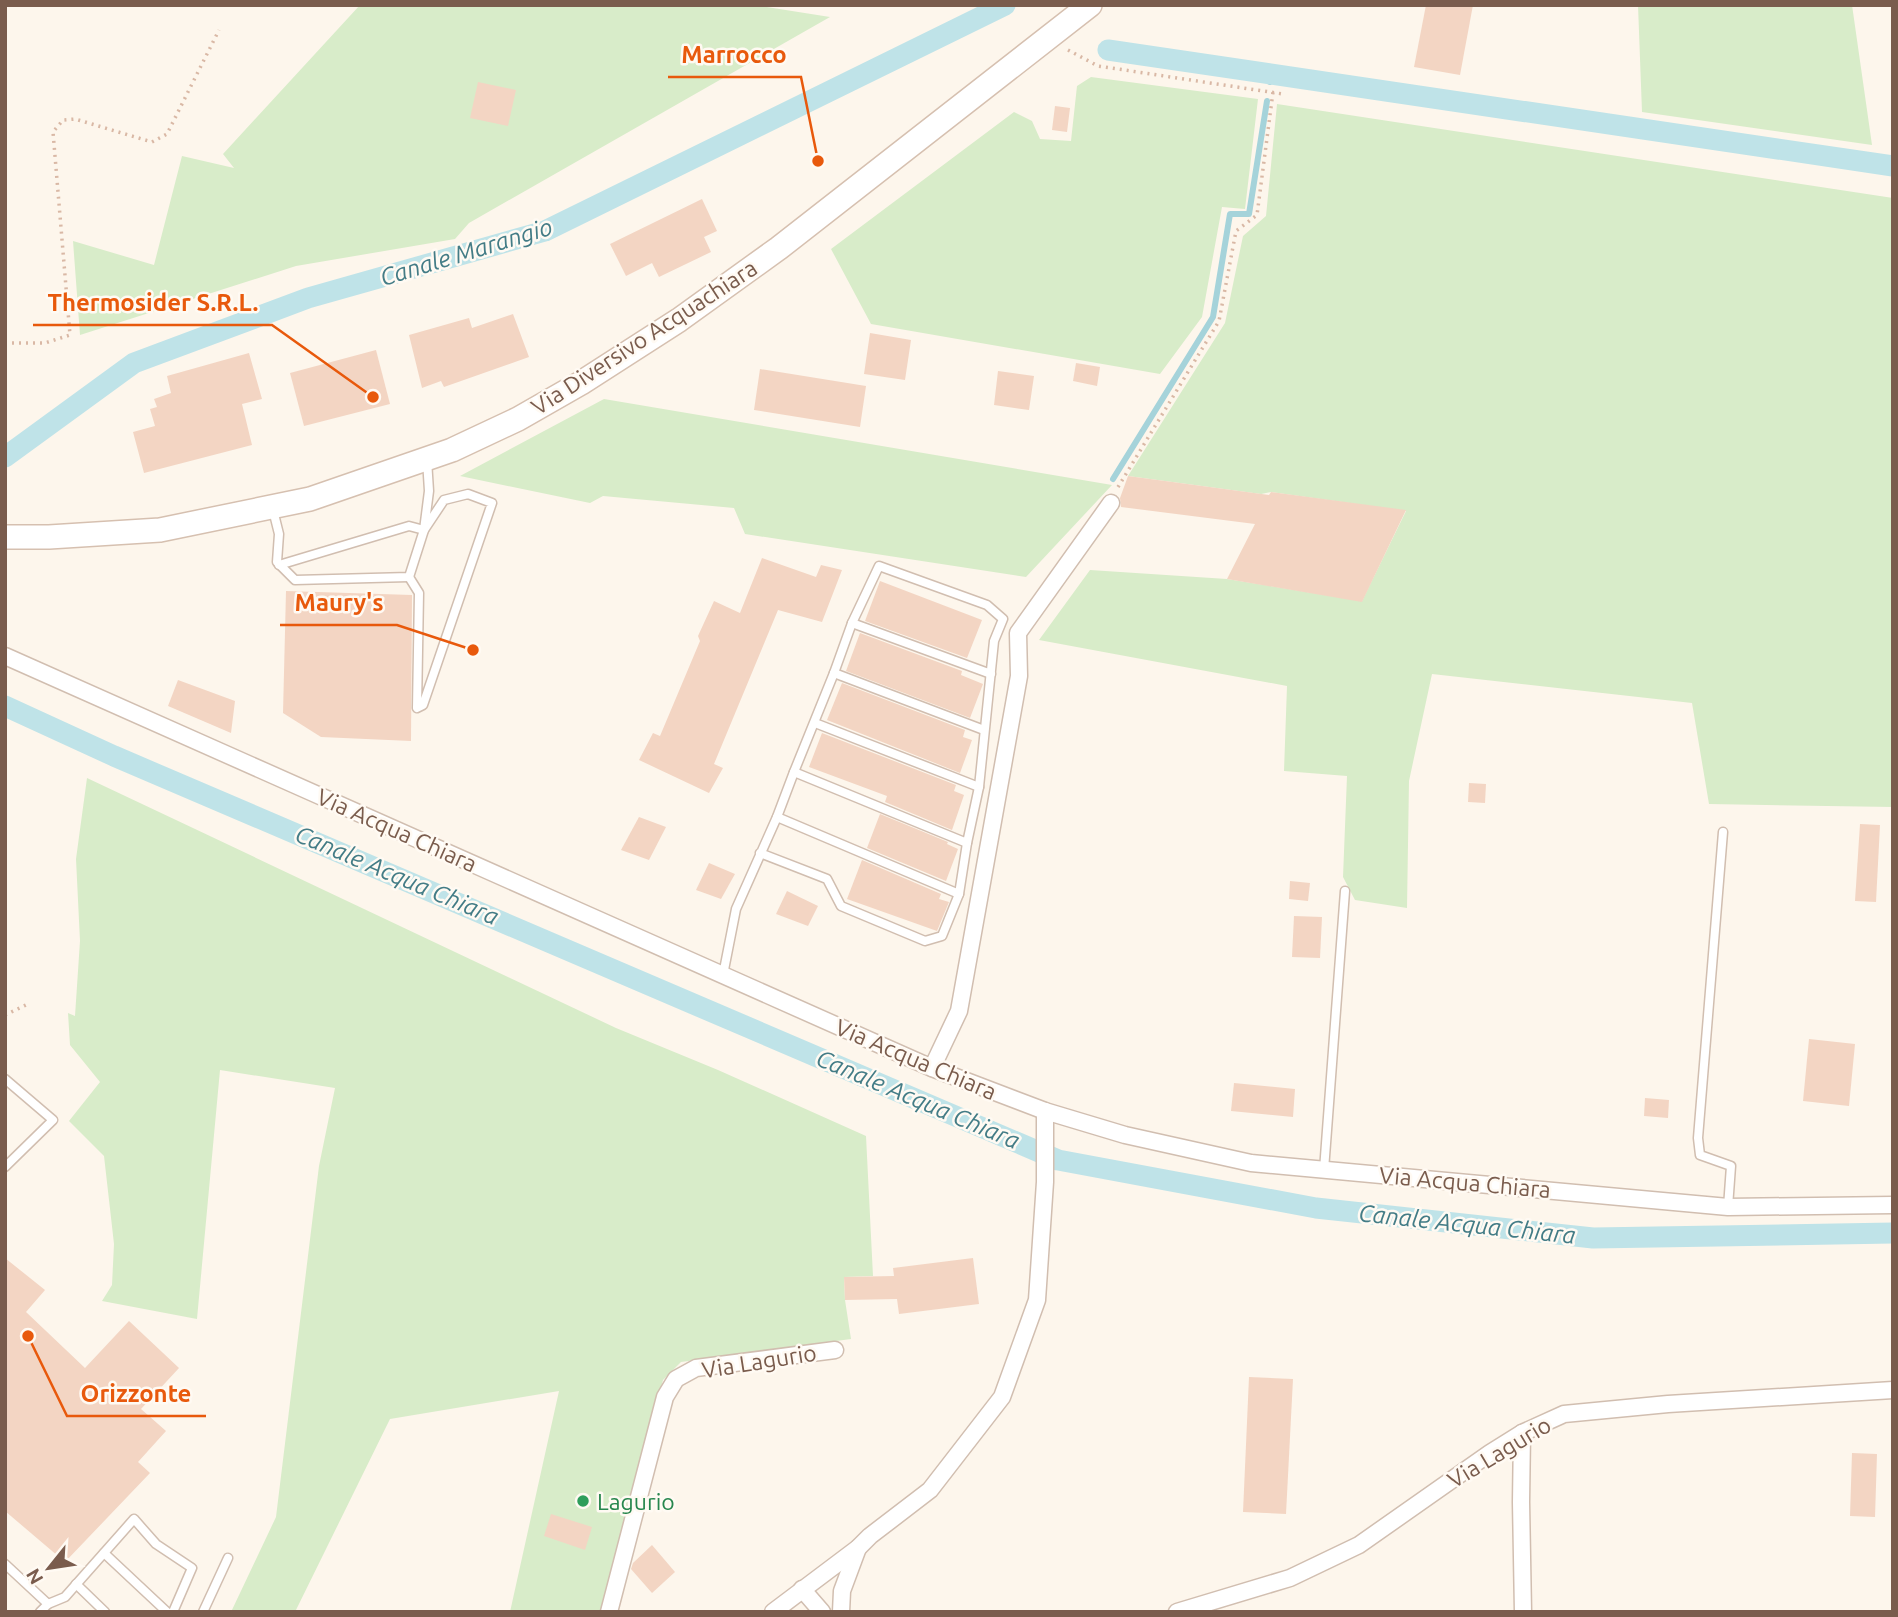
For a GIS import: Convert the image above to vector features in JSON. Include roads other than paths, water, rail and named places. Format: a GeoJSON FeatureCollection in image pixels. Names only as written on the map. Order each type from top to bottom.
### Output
{"type":"FeatureCollection","features":[{"type":"Feature","properties":{"kind":"main road","name":"Via Diversivo Acquachiara"},"geometry":{"type":"LineString","coordinates":[[5,537],[160,530],[310,499],[452,450],[518,419],[581,383],[679,320],[779,248],[1090,5]]}},
{"type":"Feature","properties":{"kind":"street"},"geometry":{"type":"LineString","coordinates":[[932,1068],[959,1011],[1019,677],[1018,633],[1111,503]]}},
{"type":"Feature","properties":{"kind":"street","name":"Via Acqua Chiara"},"geometry":{"type":"LineString","coordinates":[[5,656],[932,1068],[1045,1111],[1125,1135],[1251,1163],[1728,1207],[1893,1205]]}},
{"type":"Feature","properties":{"kind":"street"},"geometry":{"type":"LineString","coordinates":[[773,1612],[791,1606],[802,1589],[930,1490],[1002,1397],[1037,1300],[1045,1182],[1045,1111]]}},
{"type":"Feature","properties":{"kind":"street","name":"Via Lagurio"},"geometry":{"type":"LineString","coordinates":[[609,1612],[665,1397],[676,1379],[696,1368],[835,1350]]}},
{"type":"Feature","properties":{"kind":"street","name":"Via Lagurio"},"geometry":{"type":"LineString","coordinates":[[1177,1612],[1290,1578],[1359,1545],[1490,1453],[1522,1433],[1564,1414],[1668,1404],[1893,1391]]}},
{"type":"Feature","properties":{"kind":"street"},"geometry":{"type":"LineString","coordinates":[[1522,1433],[1523,1612]]}},
{"type":"Feature","properties":{"kind":"street"},"geometry":{"type":"LineString","coordinates":[[841,1612],[842,1591],[858,1548]]}},
{"type":"Feature","properties":{"kind":"street"},"geometry":{"type":"LineString","coordinates":[[802,1589],[822,1612]]}},
{"type":"Feature","properties":{"kind":"lane"},"geometry":{"type":"LineString","coordinates":[[409,578],[424,530],[429,491],[427,459]]}},
{"type":"Feature","properties":{"kind":"lane"},"geometry":{"type":"LineString","coordinates":[[409,578],[419,593],[417,708],[423,705],[492,503],[468,494],[444,500],[424,530]]}},
{"type":"Feature","properties":{"kind":"lane"},"geometry":{"type":"LineString","coordinates":[[272,507],[279,534],[276,562],[295,580],[409,578]]}},
{"type":"Feature","properties":{"kind":"lane"},"geometry":{"type":"LineString","coordinates":[[279,565],[409,526],[424,530]]}},
{"type":"Feature","properties":{"kind":"lane"},"geometry":{"type":"LineString","coordinates":[[723,975],[736,909],[760,853],[777,817],[852,623],[879,566],[987,605],[1003,619],[994,641],[979,787],[959,894],[942,936],[925,941],[841,906],[827,879],[760,853]]}},
{"type":"Feature","properties":{"kind":"lane"},"geometry":{"type":"LineString","coordinates":[[852,623],[991,674]]}},
{"type":"Feature","properties":{"kind":"lane"},"geometry":{"type":"LineString","coordinates":[[834,673],[984,730]]}},
{"type":"Feature","properties":{"kind":"lane"},"geometry":{"type":"LineString","coordinates":[[814,723],[979,787]]}},
{"type":"Feature","properties":{"kind":"lane"},"geometry":{"type":"LineString","coordinates":[[794,772],[967,843]]}},
{"type":"Feature","properties":{"kind":"lane"},"geometry":{"type":"LineString","coordinates":[[777,817],[959,894]]}},
{"type":"Feature","properties":{"kind":"lane"},"geometry":{"type":"LineString","coordinates":[[1723,832],[1698,1138],[1700,1155],[1731,1166],[1728,1207]]}},
{"type":"Feature","properties":{"kind":"lane"},"geometry":{"type":"LineString","coordinates":[[1324,1170],[1345,891]]}},
{"type":"Feature","properties":{"kind":"lane"},"geometry":{"type":"LineString","coordinates":[[5,1079],[53,1120],[5,1167]]}},
{"type":"Feature","properties":{"kind":"lane"},"geometry":{"type":"LineString","coordinates":[[40,1612],[48,1604],[65,1597],[134,1520],[156,1544],[192,1568],[173,1612]]}},
{"type":"Feature","properties":{"kind":"lane"},"geometry":{"type":"LineString","coordinates":[[104,1553],[167,1612]]}},
{"type":"Feature","properties":{"kind":"lane"},"geometry":{"type":"LineString","coordinates":[[203,1612],[228,1558]]}},
{"type":"Feature","properties":{"kind":"lane"},"geometry":{"type":"LineString","coordinates":[[5,1564],[48,1604]]}},
{"type":"Feature","properties":{"kind":"lane"},"geometry":{"type":"LineString","coordinates":[[76,1584],[105,1612]]}},
{"type":"Feature","properties":{"kind":"waterway","name":"Canale Marangio"},"geometry":{"type":"LineString","coordinates":[[5,457],[134,363],[308,298],[545,231],[1005,5]]}},
{"type":"Feature","properties":{"kind":"waterway"},"geometry":{"type":"LineString","coordinates":[[1108,50],[1893,166]]}},
{"type":"Feature","properties":{"kind":"waterway"},"geometry":{"type":"LineString","coordinates":[[1270,82],[1271,74]]}},
{"type":"Feature","properties":{"kind":"waterway"},"geometry":{"type":"LineString","coordinates":[[1113,479],[1213,317],[1230,214],[1249,214],[1267,101]]}},
{"type":"Feature","properties":{"kind":"waterway","name":"Canale Acqua Chiara"},"geometry":{"type":"LineString","coordinates":[[5,706],[114,756],[1058,1160],[1316,1208],[1593,1238],[1893,1233]]}},
{"type":"Feature","properties":{"kind":"place","name":"Marrocco"},"geometry":{"type":"Point","coordinates":[818,161]}},
{"type":"Feature","properties":{"kind":"place","name":"Thermosider S.R.L."},"geometry":{"type":"Point","coordinates":[373,397]}},
{"type":"Feature","properties":{"kind":"place","name":"Maury's"},"geometry":{"type":"Point","coordinates":[473,650]}},
{"type":"Feature","properties":{"kind":"place","name":"Orizzonte"},"geometry":{"type":"Point","coordinates":[28,1336]}},
{"type":"Feature","properties":{"kind":"place","name":"Lagurio"},"geometry":{"type":"Point","coordinates":[583,1501]}}]}
